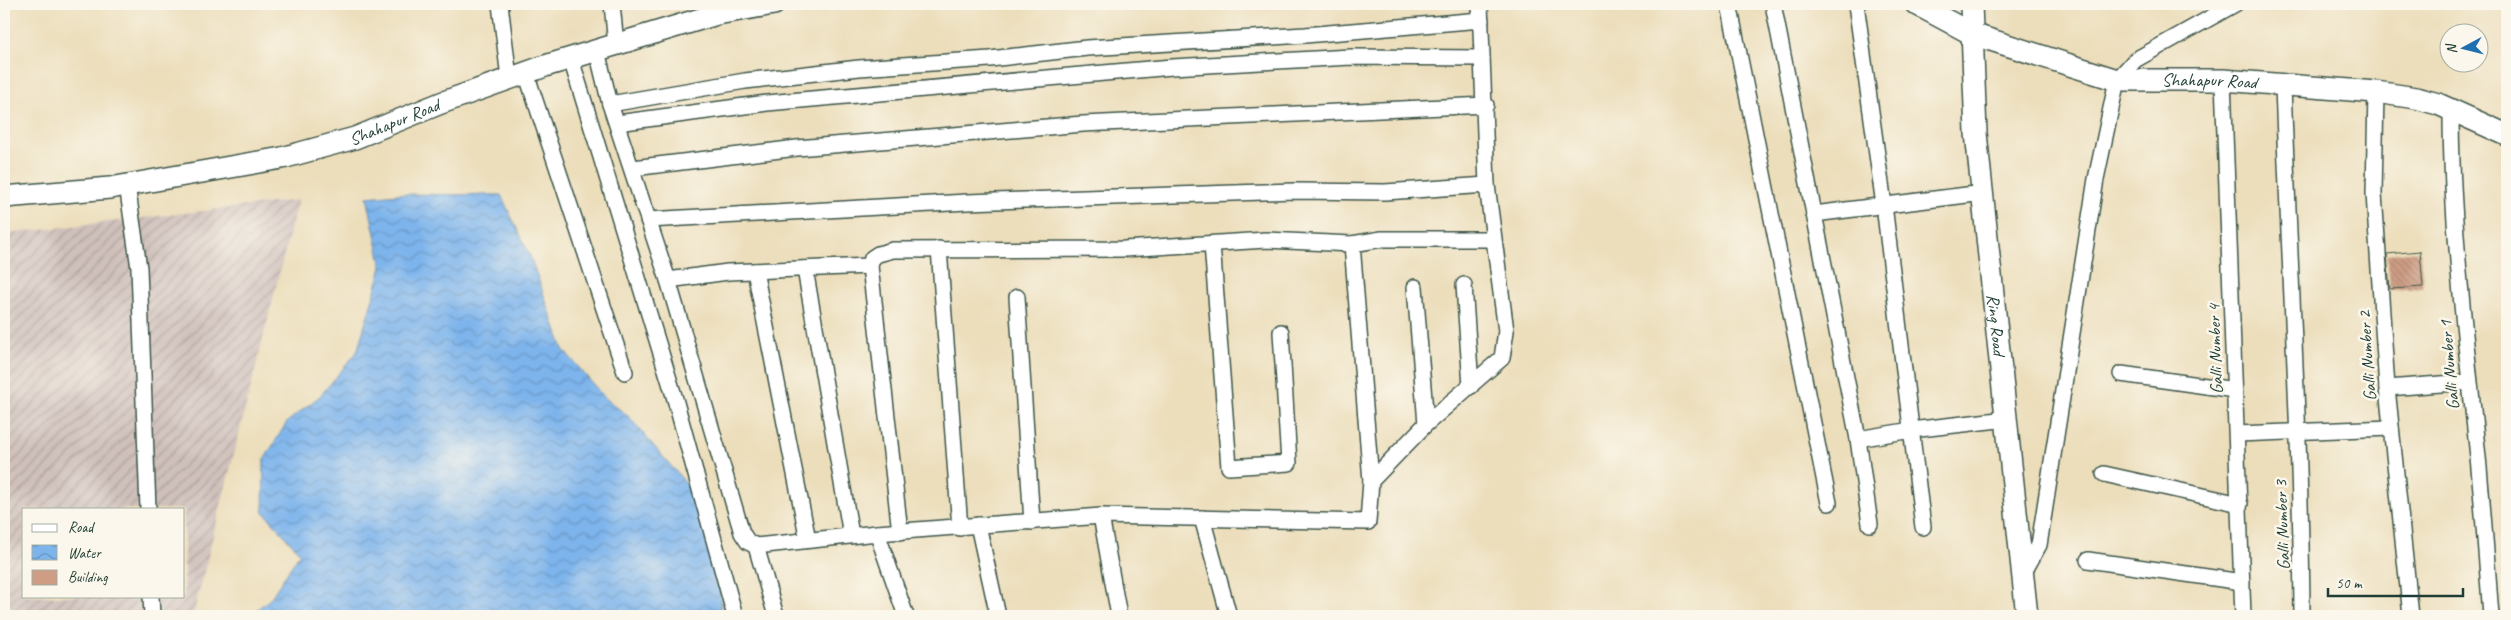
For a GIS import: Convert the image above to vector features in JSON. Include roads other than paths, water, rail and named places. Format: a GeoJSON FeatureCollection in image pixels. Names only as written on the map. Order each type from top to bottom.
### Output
{"type":"FeatureCollection","features":[{"type":"Feature","properties":{"kind":"main road","name":"Shahapur Road"},"geometry":{"type":"LineString","coordinates":[[4,196],[127,185],[282,158],[355,138],[518,76],[606,48],[717,14],[774,4]]}},
{"type":"Feature","properties":{"kind":"main road","name":"Shahapur Road"},"geometry":{"type":"LineString","coordinates":[[1916,4],[1972,34],[2117,80],[2223,80],[2376,92],[2416,98],[2451,109],[2507,135]]}},
{"type":"Feature","properties":{"kind":"main road","name":"Ring Road"},"geometry":{"type":"LineString","coordinates":[[1971,4],[1976,133],[2026,616]]}},
{"type":"Feature","properties":{"kind":"street"},"geometry":{"type":"LineString","coordinates":[[500,4],[518,76],[625,372]]}},
{"type":"Feature","properties":{"kind":"street"},"geometry":{"type":"LineString","coordinates":[[612,4],[606,48],[610,104],[633,168],[668,280],[742,533],[748,542],[756,546],[851,535],[1102,516],[1368,522],[1371,481],[1352,244]]}},
{"type":"Feature","properties":{"kind":"street"},"geometry":{"type":"LineString","coordinates":[[1371,481],[1426,424],[1502,358],[1506,331],[1492,238],[1487,185],[1486,105],[1480,4]]}},
{"type":"Feature","properties":{"kind":"street"},"geometry":{"type":"LineString","coordinates":[[1729,4],[1829,503]]}},
{"type":"Feature","properties":{"kind":"street"},"geometry":{"type":"LineString","coordinates":[[1773,4],[1858,439],[1870,524]]}},
{"type":"Feature","properties":{"kind":"street"},"geometry":{"type":"LineString","coordinates":[[1856,4],[1884,205],[1923,527]]}},
{"type":"Feature","properties":{"kind":"street"},"geometry":{"type":"LineString","coordinates":[[2023,574],[2039,545],[2096,179],[2117,80],[2135,60],[2235,4]]}},
{"type":"Feature","properties":{"kind":"street"},"geometry":{"type":"LineString","coordinates":[[610,104],[745,81],[859,68],[990,60],[1087,48],[1305,35],[1481,20]]}},
{"type":"Feature","properties":{"kind":"street"},"geometry":{"type":"LineString","coordinates":[[617,124],[785,101],[1172,67],[1351,57],[1482,58]]}},
{"type":"Feature","properties":{"kind":"street"},"geometry":{"type":"LineString","coordinates":[[571,59],[675,399],[735,616]]}},
{"type":"Feature","properties":{"kind":"street","name":"Galli Number 4"},"geometry":{"type":"LineString","coordinates":[[2223,80],[2243,616]]}},
{"type":"Feature","properties":{"kind":"street","name":"Galli Number 3"},"geometry":{"type":"LineString","coordinates":[[2283,85],[2290,295],[2298,433],[2302,616]]}},
{"type":"Feature","properties":{"kind":"street","name":"Galli Number 2"},"geometry":{"type":"LineString","coordinates":[[2376,92],[2374,194],[2387,388],[2411,616]]}},
{"type":"Feature","properties":{"kind":"street"},"geometry":{"type":"LineString","coordinates":[[633,168],[798,148],[1083,124],[1486,105]]}},
{"type":"Feature","properties":{"kind":"street","name":"Galli Number 1"},"geometry":{"type":"LineString","coordinates":[[2451,109],[2451,152],[2468,382],[2478,456],[2492,616]]}},
{"type":"Feature","properties":{"kind":"street"},"geometry":{"type":"LineString","coordinates":[[127,185],[139,268],[148,508]]}},
{"type":"Feature","properties":{"kind":"street"},"geometry":{"type":"LineString","coordinates":[[648,220],[986,201],[1295,191],[1385,192],[1487,185]]}},
{"type":"Feature","properties":{"kind":"street"},"geometry":{"type":"LineString","coordinates":[[1814,214],[1983,192]]}},
{"type":"Feature","properties":{"kind":"street"},"geometry":{"type":"LineString","coordinates":[[900,532],[870,266],[872,258],[885,252],[939,249],[1124,249],[1266,240],[1352,244],[1382,239],[1492,238]]}},
{"type":"Feature","properties":{"kind":"street"},"geometry":{"type":"LineString","coordinates":[[1212,244],[1229,467],[1289,462],[1281,332]]}},
{"type":"Feature","properties":{"kind":"street"},"geometry":{"type":"LineString","coordinates":[[939,249],[960,528]]}},
{"type":"Feature","properties":{"kind":"street"},"geometry":{"type":"LineString","coordinates":[[668,280],[728,272],[870,266]]}},
{"type":"Feature","properties":{"kind":"street"},"geometry":{"type":"LineString","coordinates":[[805,269],[851,535]]}},
{"type":"Feature","properties":{"kind":"street"},"geometry":{"type":"LineString","coordinates":[[755,271],[808,540]]}},
{"type":"Feature","properties":{"kind":"street"},"geometry":{"type":"LineString","coordinates":[[1464,285],[1471,386]]}},
{"type":"Feature","properties":{"kind":"street"},"geometry":{"type":"LineString","coordinates":[[1415,288],[1426,424]]}},
{"type":"Feature","properties":{"kind":"street"},"geometry":{"type":"LineString","coordinates":[[1017,297],[1032,522]]}},
{"type":"Feature","properties":{"kind":"street"},"geometry":{"type":"LineString","coordinates":[[2121,374],[2235,390]]}},
{"type":"Feature","properties":{"kind":"street"},"geometry":{"type":"LineString","coordinates":[[2387,388],[2468,382]]}},
{"type":"Feature","properties":{"kind":"street"},"geometry":{"type":"LineString","coordinates":[[1858,439],[1912,430],[2007,419]]}},
{"type":"Feature","properties":{"kind":"street"},"geometry":{"type":"LineString","coordinates":[[2237,434],[2391,428]]}},
{"type":"Feature","properties":{"kind":"street"},"geometry":{"type":"LineString","coordinates":[[2104,474],[2240,504]]}},
{"type":"Feature","properties":{"kind":"street"},"geometry":{"type":"LineString","coordinates":[[1102,516],[1119,616]]}},
{"type":"Feature","properties":{"kind":"street"},"geometry":{"type":"LineString","coordinates":[[1202,518],[1229,616]]}},
{"type":"Feature","properties":{"kind":"street"},"geometry":{"type":"LineString","coordinates":[[978,525],[998,616]]}},
{"type":"Feature","properties":{"kind":"street"},"geometry":{"type":"LineString","coordinates":[[877,533],[906,616]]}},
{"type":"Feature","properties":{"kind":"street"},"geometry":{"type":"LineString","coordinates":[[756,546],[776,616]]}},
{"type":"Feature","properties":{"kind":"street"},"geometry":{"type":"LineString","coordinates":[[2088,560],[2242,582]]}},
{"type":"Feature","properties":{"kind":"street"},"geometry":{"type":"LineString","coordinates":[[151,598],[152,616]]}},
{"type":"Feature","properties":{"kind":"water"},"geometry":{"type":"Polygon","coordinates":[[[398,194],[501,195],[530,256],[563,349],[604,397],[628,416],[703,503],[720,587],[721,616],[249,616],[270,599],[300,553],[263,511],[264,460],[287,422],[320,396],[357,352],[382,267],[367,197],[398,194]]]}}]}
